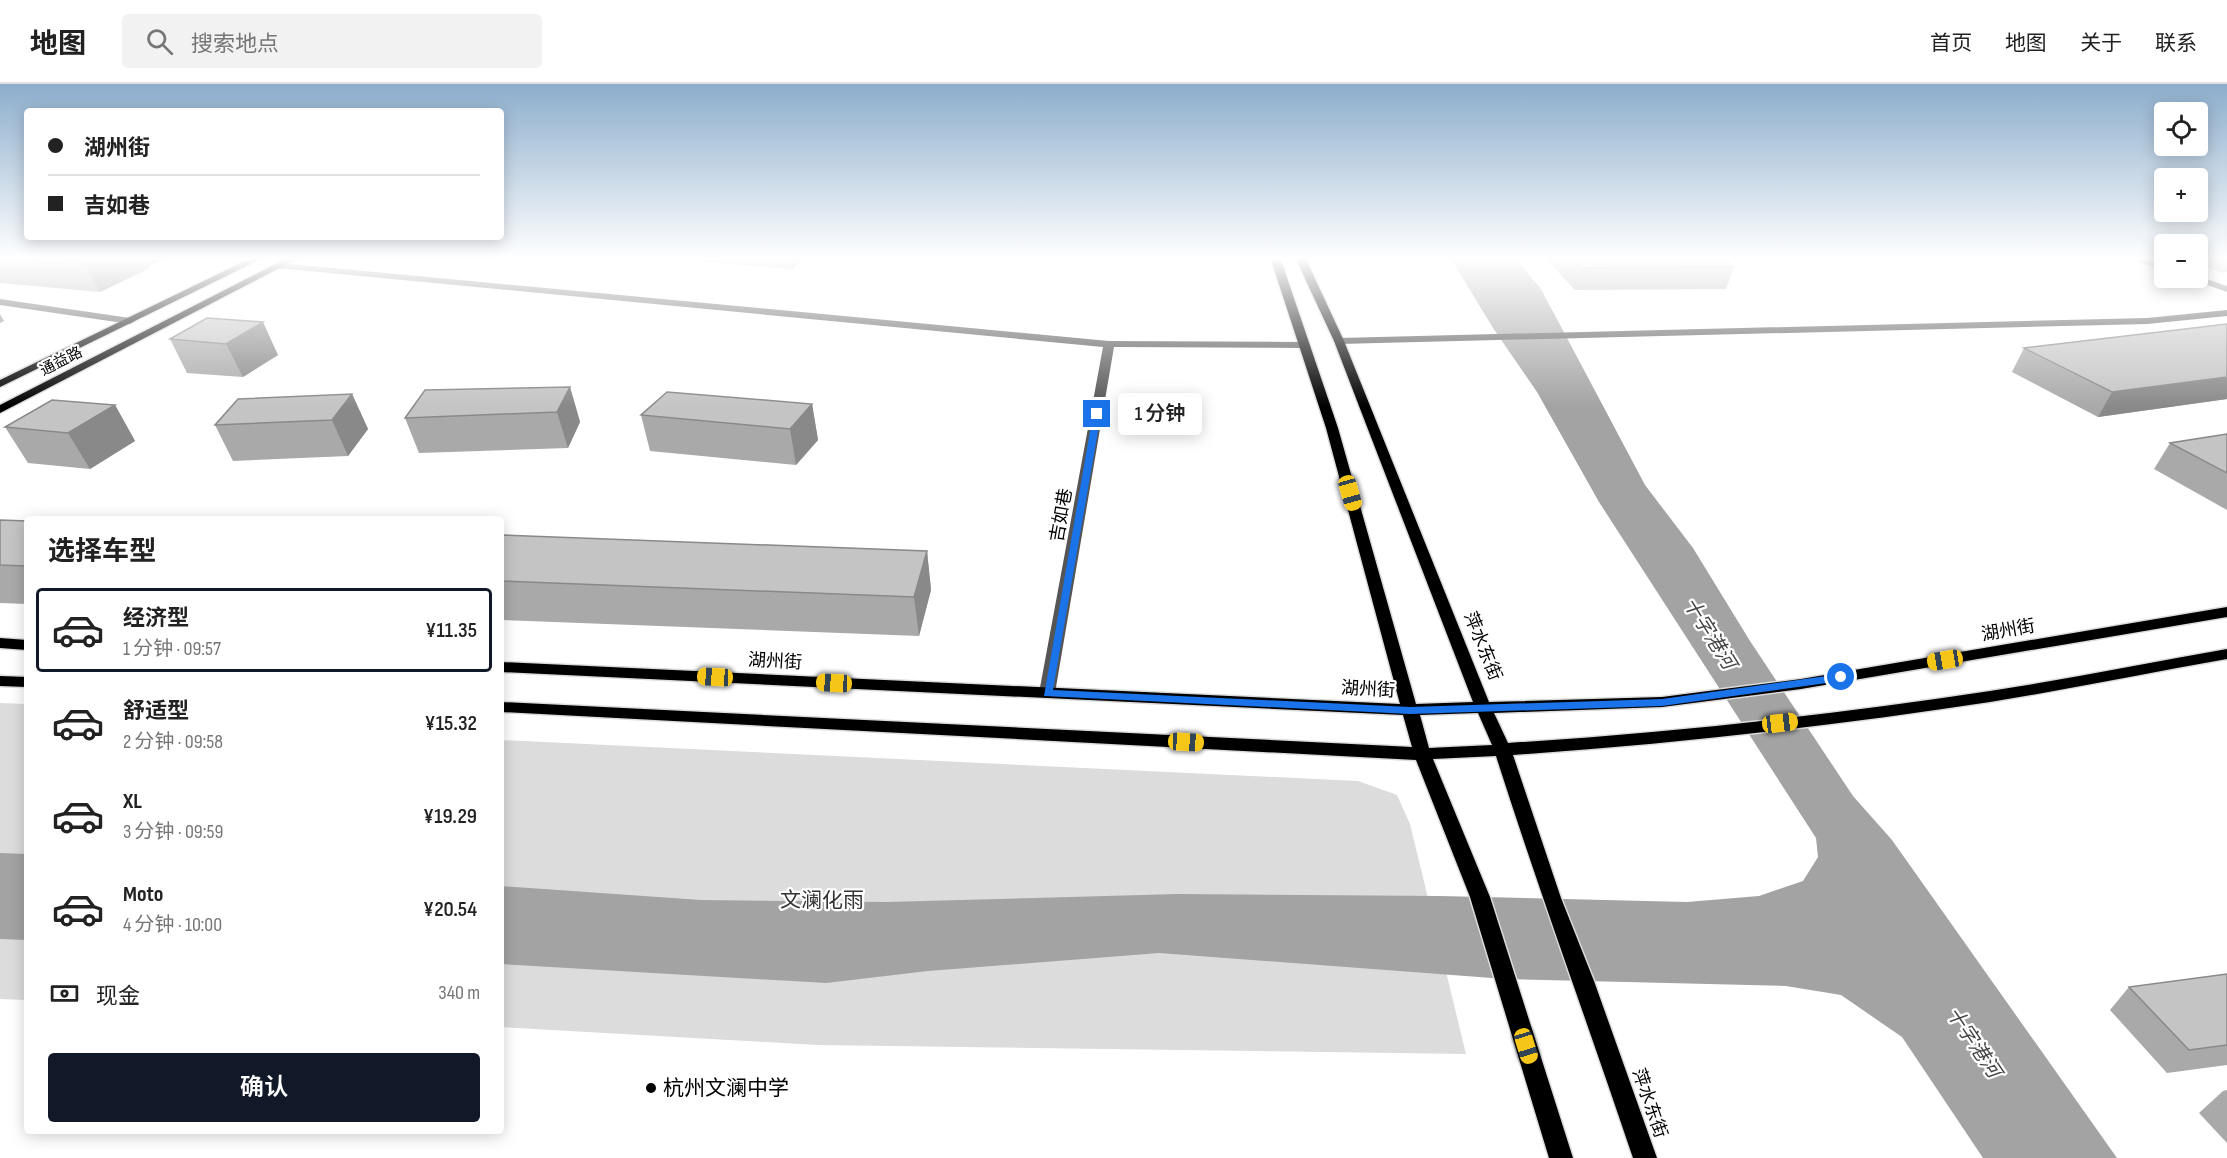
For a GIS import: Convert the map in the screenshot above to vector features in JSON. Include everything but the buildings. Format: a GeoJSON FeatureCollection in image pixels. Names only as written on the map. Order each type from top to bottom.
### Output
{"type":"FeatureCollection","features":[{"type":"Feature","properties":{"kind":"main road","name":"通益路"},"geometry":{"type":"LineString","coordinates":[[0,384],[158,307]]}},
{"type":"Feature","properties":{"kind":"main road","name":"通益路"},"geometry":{"type":"LineString","coordinates":[[0,410],[200,307]]}},
{"type":"Feature","properties":{"kind":"main road"},"geometry":{"type":"LineString","coordinates":[[1291,307],[1332,428],[1422,754],[1480,897],[1561,1158]]}},
{"type":"Feature","properties":{"kind":"main road","name":"萍水东街"},"geometry":{"type":"LineString","coordinates":[[1323,307],[1339,341],[1483,707],[1503,751],[1551,898],[1584,981],[1645,1158]]}},
{"type":"Feature","properties":{"kind":"main road","name":"湖州街"},"geometry":{"type":"LineString","coordinates":[[504,667],[1410,710],[1662,702],[1801,684],[2227,612]]}},
{"type":"Feature","properties":{"kind":"main road"},"geometry":{"type":"LineString","coordinates":[[0,643],[24,645]]}},
{"type":"Feature","properties":{"kind":"main road"},"geometry":{"type":"LineString","coordinates":[[504,707],[1422,754],[1503,751],[1688,733],[1960,701],[2227,654]]}},
{"type":"Feature","properties":{"kind":"main road"},"geometry":{"type":"LineString","coordinates":[[0,681],[24,682]]}},
{"type":"Feature","properties":{"kind":"street"},"geometry":{"type":"LineString","coordinates":[[35,307],[130,321]]}},
{"type":"Feature","properties":{"kind":"street"},"geometry":{"type":"LineString","coordinates":[[717,307],[1109,344],[1303,345]]}},
{"type":"Feature","properties":{"kind":"street"},"geometry":{"type":"LineString","coordinates":[[1339,341],[1424,337],[2146,321],[2227,313]]}},
{"type":"Feature","properties":{"kind":"street","name":"吉如巷"},"geometry":{"type":"LineString","coordinates":[[1047,693],[1109,344]]}},
{"type":"Feature","properties":{"kind":"green space"},"geometry":{"type":"Polygon","coordinates":[[[0,703],[24,704],[24,1000],[0,999],[0,703]]]}},
{"type":"Feature","properties":{"kind":"green space","name":"文澜化雨"},"geometry":{"type":"Polygon","coordinates":[[[504,740],[1358,781],[1397,795],[1410,824],[1466,1054],[817,1045],[504,1027],[504,740]]]}},
{"type":"Feature","properties":{"kind":"water","name":"十字港河"},"geometry":{"type":"Polygon","coordinates":[[[1480,307],[1551,307],[1645,485],[1693,548],[1750,641],[1853,796],[1892,840],[2117,1158],[1983,1158],[1902,1037],[1841,995],[1786,986],[1505,979],[1159,953],[928,971],[826,983],[504,964],[504,886],[701,900],[886,902],[1178,894],[1439,896],[1687,902],[1759,896],[1803,881],[1818,857],[1816,838],[1599,502],[1537,392],[1480,307]]]}},
{"type":"Feature","properties":{"kind":"water"},"geometry":{"type":"Polygon","coordinates":[[[0,853],[24,854],[24,940],[0,939],[0,853]]]}},
{"type":"Feature","properties":{"kind":"place","name":"杭州文澜中学"},"geometry":{"type":"Point","coordinates":[651,1088]}},
{"type":"Feature","properties":{"kind":"route"},"geometry":{"type":"LineString","coordinates":[[1097,414],[1047,693],[1410,710],[1662,702],[1841,677]]}}]}
